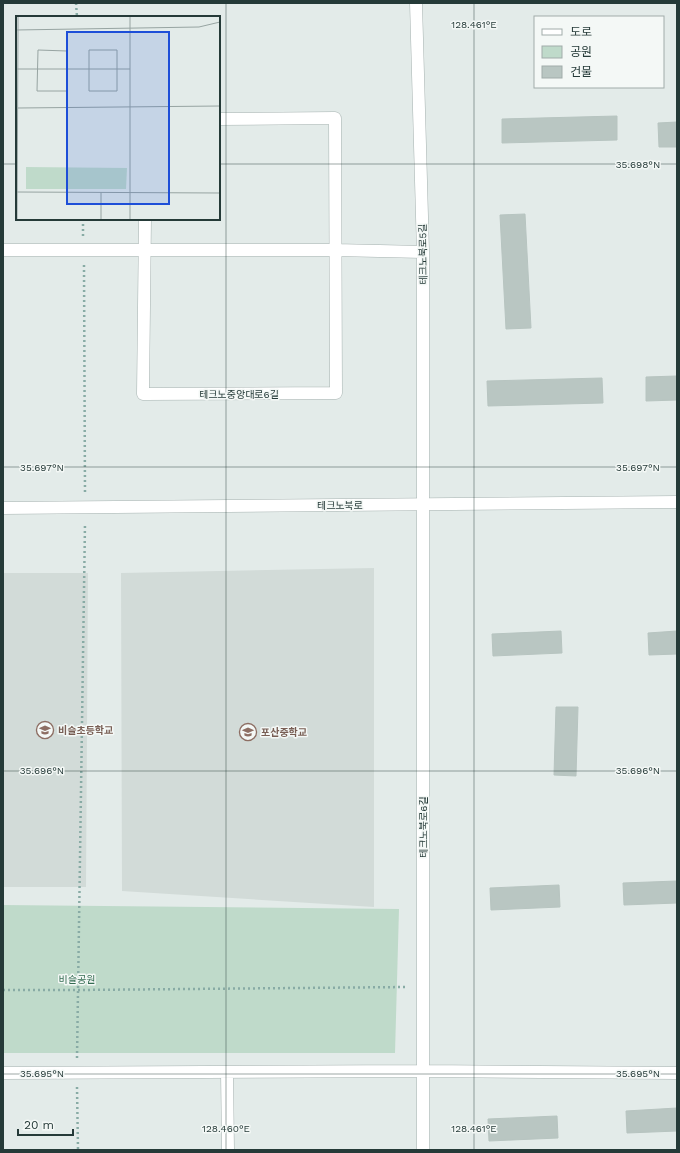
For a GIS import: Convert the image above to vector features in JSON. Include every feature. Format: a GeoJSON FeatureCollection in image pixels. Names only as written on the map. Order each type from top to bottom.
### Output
{"type":"FeatureCollection","features":[{"type":"Feature","properties":{"kind":"street","name":"테크노북로5길"},"geometry":{"type":"LineString","coordinates":[[416,3],[423,252],[424,504]]}},
{"type":"Feature","properties":{"kind":"street","name":"테크노중앙대로6길"},"geometry":{"type":"LineString","coordinates":[[145,220],[143,394],[336,393],[335,118],[220,119]]}},
{"type":"Feature","properties":{"kind":"street"},"geometry":{"type":"LineString","coordinates":[[3,250],[335,250],[423,252]]}},
{"type":"Feature","properties":{"kind":"street","name":"테크노북로"},"geometry":{"type":"LineString","coordinates":[[3,508],[677,502]]}},
{"type":"Feature","properties":{"kind":"street","name":"테크노북로6길"},"geometry":{"type":"LineString","coordinates":[[423,1150],[424,504]]}},
{"type":"Feature","properties":{"kind":"street"},"geometry":{"type":"LineString","coordinates":[[3,1073],[423,1071],[677,1074]]}},
{"type":"Feature","properties":{"kind":"street"},"geometry":{"type":"LineString","coordinates":[[227,1072],[228,1150]]}},
{"type":"Feature","properties":{"kind":"path"},"geometry":{"type":"LineString","coordinates":[[76,3],[77,16]]}},
{"type":"Feature","properties":{"kind":"path"},"geometry":{"type":"LineString","coordinates":[[78,1150],[77,1073],[85,507],[83,220]]}},
{"type":"Feature","properties":{"kind":"path"},"geometry":{"type":"LineString","coordinates":[[3,990],[423,986]]}},
{"type":"Feature","properties":{"kind":"shaded area","name":"포산중학교"},"geometry":{"type":"Polygon","coordinates":[[[374,568],[374,907],[122,891],[121,573],[374,568]]]}},
{"type":"Feature","properties":{"kind":"shaded area","name":"비슬초등학교"},"geometry":{"type":"Polygon","coordinates":[[[3,573],[88,573],[86,887],[3,887],[3,573]]]}},
{"type":"Feature","properties":{"kind":"green space","name":"비슬공원"},"geometry":{"type":"Polygon","coordinates":[[[3,905],[399,909],[395,1053],[3,1053],[3,905]]]}},
{"type":"Feature","properties":{"kind":"building"},"geometry":{"type":"Polygon","coordinates":[[[617,116],[617,140],[502,143],[502,119],[617,116]]]}},
{"type":"Feature","properties":{"kind":"building"},"geometry":{"type":"Polygon","coordinates":[[[677,122],[677,147],[659,147],[658,123],[677,122]]]}},
{"type":"Feature","properties":{"kind":"building"},"geometry":{"type":"Polygon","coordinates":[[[525,214],[531,328],[506,329],[500,215],[525,214]]]}},
{"type":"Feature","properties":{"kind":"building"},"geometry":{"type":"Polygon","coordinates":[[[677,376],[677,400],[646,401],[646,377],[677,376]]]}},
{"type":"Feature","properties":{"kind":"building"},"geometry":{"type":"Polygon","coordinates":[[[602,378],[603,403],[488,406],[487,381],[602,378]]]}},
{"type":"Feature","properties":{"kind":"building"},"geometry":{"type":"Polygon","coordinates":[[[561,631],[562,653],[493,656],[492,634],[561,631]]]}},
{"type":"Feature","properties":{"kind":"building"},"geometry":{"type":"Polygon","coordinates":[[[677,631],[677,654],[649,655],[648,633],[677,631]]]}},
{"type":"Feature","properties":{"kind":"building"},"geometry":{"type":"Polygon","coordinates":[[[556,707],[578,707],[576,776],[554,775],[556,707]]]}},
{"type":"Feature","properties":{"kind":"building"},"geometry":{"type":"Polygon","coordinates":[[[677,881],[677,903],[624,905],[623,883],[677,881]]]}},
{"type":"Feature","properties":{"kind":"building"},"geometry":{"type":"Polygon","coordinates":[[[559,885],[560,907],[491,910],[490,888],[559,885]]]}},
{"type":"Feature","properties":{"kind":"building"},"geometry":{"type":"Polygon","coordinates":[[[677,1108],[677,1131],[627,1133],[626,1111],[677,1108]]]}},
{"type":"Feature","properties":{"kind":"building"},"geometry":{"type":"Polygon","coordinates":[[[557,1116],[558,1138],[489,1141],[488,1119],[557,1116]]]}},
{"type":"Feature","properties":{"kind":"place","name":"비슬초등학교"},"geometry":{"type":"Point","coordinates":[45,730]}},
{"type":"Feature","properties":{"kind":"place","name":"포산중학교"},"geometry":{"type":"Point","coordinates":[248,732]}}]}
